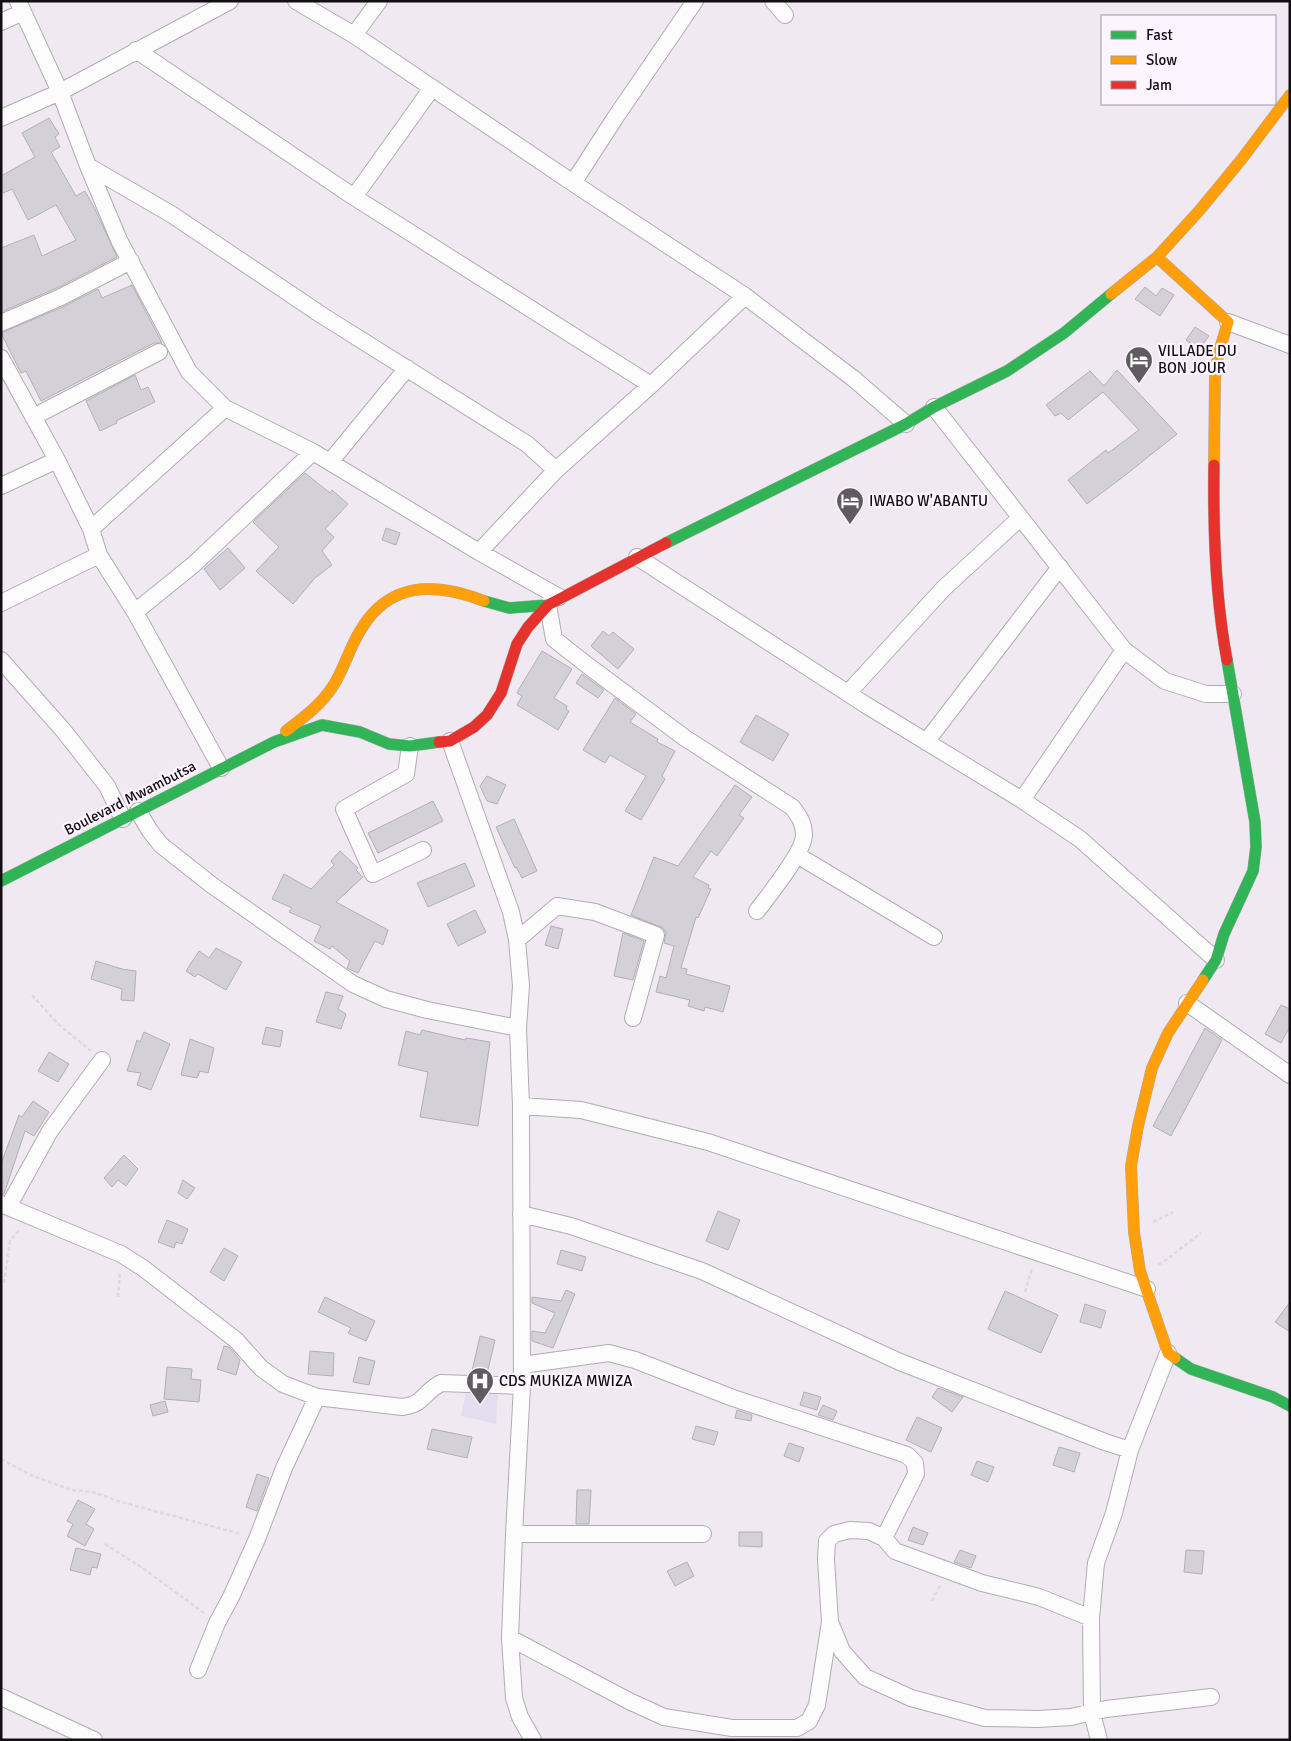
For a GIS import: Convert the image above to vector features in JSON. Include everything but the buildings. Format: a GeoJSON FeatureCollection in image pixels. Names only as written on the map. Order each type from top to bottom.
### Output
{"type":"FeatureCollection","features":[{"type":"Feature","properties":{"kind":"main road"},"geometry":{"type":"LineString","coordinates":[[554,601],[637,557],[906,424],[934,407],[1008,372],[1064,333],[1157,257],[1211,197],[1290,95]]}},
{"type":"Feature","properties":{"kind":"main road"},"geometry":{"type":"LineString","coordinates":[[1157,257],[1228,322],[1218,355],[1215,378],[1213,528],[1220,622],[1256,822],[1256,846],[1253,871],[1224,934],[1216,960],[1168,1033],[1152,1068],[1138,1126],[1131,1166],[1134,1232],[1140,1271],[1168,1353],[1191,1369],[1273,1397],[1290,1406]]}},
{"type":"Feature","properties":{"kind":"main road","name":"Boulevard Mwambutsa"},"geometry":{"type":"LineString","coordinates":[[274,742],[314,708],[328,693],[338,679],[362,624],[375,609],[390,598],[412,589],[439,588],[460,592],[501,606],[516,608],[554,601]]}},
{"type":"Feature","properties":{"kind":"main road","name":"Boulevard Mwambutsa"},"geometry":{"type":"LineString","coordinates":[[1,881],[274,742],[322,726],[360,732],[388,744],[410,746],[450,741],[474,728],[487,715],[501,693],[517,644],[528,627],[554,601]]}},
{"type":"Feature","properties":{"kind":"street"},"geometry":{"type":"LineString","coordinates":[[1,118],[60,92],[230,1]]}},
{"type":"Feature","properties":{"kind":"street"},"geometry":{"type":"LineString","coordinates":[[296,1],[354,35],[573,184],[745,296],[854,379],[906,424]]}},
{"type":"Feature","properties":{"kind":"street"},"geometry":{"type":"LineString","coordinates":[[354,35],[379,1]]}},
{"type":"Feature","properties":{"kind":"street"},"geometry":{"type":"LineString","coordinates":[[573,184],[695,1]]}},
{"type":"Feature","properties":{"kind":"street"},"geometry":{"type":"LineString","coordinates":[[773,1],[785,15]]}},
{"type":"Feature","properties":{"kind":"street"},"geometry":{"type":"LineString","coordinates":[[1,22],[21,6],[60,92],[119,240],[189,372],[225,408],[313,452],[479,552],[554,601],[554,639],[686,738],[792,807],[802,820],[805,836],[797,856],[757,911]]}},
{"type":"Feature","properties":{"kind":"street"},"geometry":{"type":"LineString","coordinates":[[136,50],[354,196],[651,385]]}},
{"type":"Feature","properties":{"kind":"street"},"geometry":{"type":"LineString","coordinates":[[354,196],[432,88]]}},
{"type":"Feature","properties":{"kind":"street"},"geometry":{"type":"LineString","coordinates":[[88,166],[172,214],[322,316],[527,444],[556,470]]}},
{"type":"Feature","properties":{"kind":"street"},"geometry":{"type":"LineString","coordinates":[[1,323],[61,297],[131,261]]}},
{"type":"Feature","properties":{"kind":"street"},"geometry":{"type":"LineString","coordinates":[[479,552],[556,470],[651,385],[745,296]]}},
{"type":"Feature","properties":{"kind":"street"},"geometry":{"type":"LineString","coordinates":[[1228,322],[1290,345]]}},
{"type":"Feature","properties":{"kind":"street"},"geometry":{"type":"LineString","coordinates":[[33,417],[159,352]]}},
{"type":"Feature","properties":{"kind":"street"},"geometry":{"type":"LineString","coordinates":[[2,362],[56,460],[91,529],[99,555],[135,612],[221,768]]}},
{"type":"Feature","properties":{"kind":"street"},"geometry":{"type":"LineString","coordinates":[[330,462],[407,368]]}},
{"type":"Feature","properties":{"kind":"street"},"geometry":{"type":"LineString","coordinates":[[934,407],[1124,650],[1165,681],[1206,694],[1232,694]]}},
{"type":"Feature","properties":{"kind":"street"},"geometry":{"type":"LineString","coordinates":[[91,529],[225,408]]}},
{"type":"Feature","properties":{"kind":"street"},"geometry":{"type":"LineString","coordinates":[[135,612],[193,565],[313,452]]}},
{"type":"Feature","properties":{"kind":"street"},"geometry":{"type":"LineString","coordinates":[[1,486],[56,460]]}},
{"type":"Feature","properties":{"kind":"street"},"geometry":{"type":"LineString","coordinates":[[848,693],[943,589],[1020,518]]}},
{"type":"Feature","properties":{"kind":"street"},"geometry":{"type":"LineString","coordinates":[[1,603],[99,555]]}},
{"type":"Feature","properties":{"kind":"street"},"geometry":{"type":"LineString","coordinates":[[637,557],[848,693],[1022,800],[1080,839],[1216,960]]}},
{"type":"Feature","properties":{"kind":"street"},"geometry":{"type":"LineString","coordinates":[[926,742],[1060,568]]}},
{"type":"Feature","properties":{"kind":"street"},"geometry":{"type":"LineString","coordinates":[[1022,800],[1124,650]]}},
{"type":"Feature","properties":{"kind":"street"},"geometry":{"type":"LineString","coordinates":[[1,660],[63,730],[107,786],[117,803],[123,819]]}},
{"type":"Feature","properties":{"kind":"street"},"geometry":{"type":"LineString","coordinates":[[450,741],[511,912],[517,940],[521,986],[518,1028],[521,1106],[522,1386],[510,1638],[514,1698],[520,1717],[533,1740]]}},
{"type":"Feature","properties":{"kind":"street"},"geometry":{"type":"LineString","coordinates":[[410,746],[406,774],[344,809],[373,874],[423,850]]}},
{"type":"Feature","properties":{"kind":"street"},"geometry":{"type":"LineString","coordinates":[[138,811],[161,846],[214,886],[353,984],[386,999],[419,1008],[518,1028]]}},
{"type":"Feature","properties":{"kind":"street"},"geometry":{"type":"LineString","coordinates":[[797,856],[934,936]]}},
{"type":"Feature","properties":{"kind":"street"},"geometry":{"type":"LineString","coordinates":[[517,940],[557,906],[595,912],[656,935],[633,1018]]}},
{"type":"Feature","properties":{"kind":"street"},"geometry":{"type":"LineString","coordinates":[[1187,1003],[1290,1075]]}},
{"type":"Feature","properties":{"kind":"street"},"geometry":{"type":"LineString","coordinates":[[102,1060],[50,1131],[5,1206],[121,1254],[143,1268],[236,1340],[262,1368],[276,1379],[283,1384],[317,1397],[402,1407],[419,1402],[431,1388],[441,1383],[522,1386]]}},
{"type":"Feature","properties":{"kind":"street"},"geometry":{"type":"LineString","coordinates":[[521,1106],[581,1110],[708,1142],[1147,1289]]}},
{"type":"Feature","properties":{"kind":"street"},"geometry":{"type":"LineString","coordinates":[[521,1214],[571,1226],[702,1271],[900,1362],[1130,1450]]}},
{"type":"Feature","properties":{"kind":"street"},"geometry":{"type":"LineString","coordinates":[[522,1365],[584,1355],[610,1353],[636,1360],[734,1398],[907,1456],[915,1463],[916,1474],[884,1538]]}},
{"type":"Feature","properties":{"kind":"street"},"geometry":{"type":"LineString","coordinates":[[1099,1740],[1092,1713],[1092,1618],[1096,1563],[1114,1513],[1130,1450],[1168,1353]]}},
{"type":"Feature","properties":{"kind":"street"},"geometry":{"type":"LineString","coordinates":[[198,1670],[217,1623],[231,1597],[257,1538],[284,1468],[317,1397]]}},
{"type":"Feature","properties":{"kind":"street"},"geometry":{"type":"LineString","coordinates":[[510,1638],[628,1701],[664,1717],[732,1728],[797,1728],[810,1721],[817,1705],[830,1622],[826,1559],[827,1541],[834,1534],[850,1530],[868,1531],[884,1538],[894,1551],[982,1583],[1039,1597],[1092,1618]]}},
{"type":"Feature","properties":{"kind":"street"},"geometry":{"type":"LineString","coordinates":[[514,1534],[702,1534]]}},
{"type":"Feature","properties":{"kind":"street"},"geometry":{"type":"LineString","coordinates":[[830,1622],[842,1651],[865,1677],[911,1698],[985,1718],[1038,1719],[1071,1717],[1106,1709],[1211,1697]]}},
{"type":"Feature","properties":{"kind":"street"},"geometry":{"type":"LineString","coordinates":[[1,1697],[94,1740]]}},
{"type":"Feature","properties":{"kind":"path"},"geometry":{"type":"LineString","coordinates":[[32,994],[58,1024],[102,1060]]}},
{"type":"Feature","properties":{"kind":"path"},"geometry":{"type":"LineString","coordinates":[[4,1283],[10,1241],[31,1216]]}},
{"type":"Feature","properties":{"kind":"path"},"geometry":{"type":"LineString","coordinates":[[1140,1271],[1162,1262],[1201,1233]]}},
{"type":"Feature","properties":{"kind":"path"},"geometry":{"type":"LineString","coordinates":[[1025,1292],[1037,1252]]}},
{"type":"Feature","properties":{"kind":"path"},"geometry":{"type":"LineString","coordinates":[[118,1297],[121,1254]]}},
{"type":"Feature","properties":{"kind":"path"},"geometry":{"type":"LineString","coordinates":[[1,1459],[31,1475],[71,1490],[93,1492],[121,1502],[257,1538]]}},
{"type":"Feature","properties":{"kind":"path"},"geometry":{"type":"LineString","coordinates":[[105,1544],[144,1568],[217,1623]]}},
{"type":"Feature","properties":{"kind":"path"},"geometry":{"type":"LineString","coordinates":[[932,1601],[947,1571]]}},
{"type":"Feature","properties":{"kind":"shaded area","name":"CDS MUKIZA MWIZA"},"geometry":{"type":"Polygon","coordinates":[[[467,1387],[498,1395],[496,1424],[461,1416],[467,1387]]]}},
{"type":"Feature","properties":{"kind":"traffic: fast"},"geometry":{"type":"LineString","coordinates":[[666,543],[906,424],[934,407],[1007,371],[1064,333],[1111,294]]}},
{"type":"Feature","properties":{"kind":"traffic: fast"},"geometry":{"type":"LineString","coordinates":[[484,601],[509,608],[548,605]]}},
{"type":"Feature","properties":{"kind":"traffic: fast"},"geometry":{"type":"LineString","coordinates":[[1203,980],[1216,960],[1224,934],[1253,871],[1256,847],[1255,822],[1227,660]]}},
{"type":"Feature","properties":{"kind":"traffic: fast"},"geometry":{"type":"LineString","coordinates":[[1,881],[274,742],[322,725],[360,732],[389,744],[410,746],[439,742]]}},
{"type":"Feature","properties":{"kind":"traffic: fast"},"geometry":{"type":"LineString","coordinates":[[1175,1358],[1191,1369],[1273,1397],[1290,1406]]}},
{"type":"Feature","properties":{"kind":"traffic: slow"},"geometry":{"type":"LineString","coordinates":[[1111,294],[1157,257],[1199,211],[1241,160],[1290,95]]}},
{"type":"Feature","properties":{"kind":"traffic: slow"},"geometry":{"type":"LineString","coordinates":[[1157,257],[1228,322],[1218,355],[1215,378],[1214,465]]}},
{"type":"Feature","properties":{"kind":"traffic: slow"},"geometry":{"type":"LineString","coordinates":[[286,731],[311,711],[328,693],[337,679],[360,631],[372,615],[385,603],[399,595],[414,590],[431,589],[466,595],[484,601]]}},
{"type":"Feature","properties":{"kind":"traffic: slow"},"geometry":{"type":"LineString","coordinates":[[1175,1358],[1168,1353],[1140,1271],[1134,1232],[1131,1166],[1138,1126],[1152,1068],[1168,1033],[1203,980]]}},
{"type":"Feature","properties":{"kind":"traffic: jam"},"geometry":{"type":"LineString","coordinates":[[1214,465],[1216,563],[1220,612],[1227,660]]}},
{"type":"Feature","properties":{"kind":"traffic: jam"},"geometry":{"type":"LineString","coordinates":[[439,742],[450,741],[474,727],[487,715],[501,693],[517,644],[528,627],[548,605],[666,543]]}},
{"type":"Feature","properties":{"kind":"place","name":"VILLADE DU BON JOUR"},"geometry":{"type":"Point","coordinates":[1139,384]}},
{"type":"Feature","properties":{"kind":"place","name":"IWABO W'ABANTU"},"geometry":{"type":"Point","coordinates":[850,525]}},
{"type":"Feature","properties":{"kind":"place","name":"CDS MUKIZA MWIZA"},"geometry":{"type":"Point","coordinates":[480,1405]}}]}
